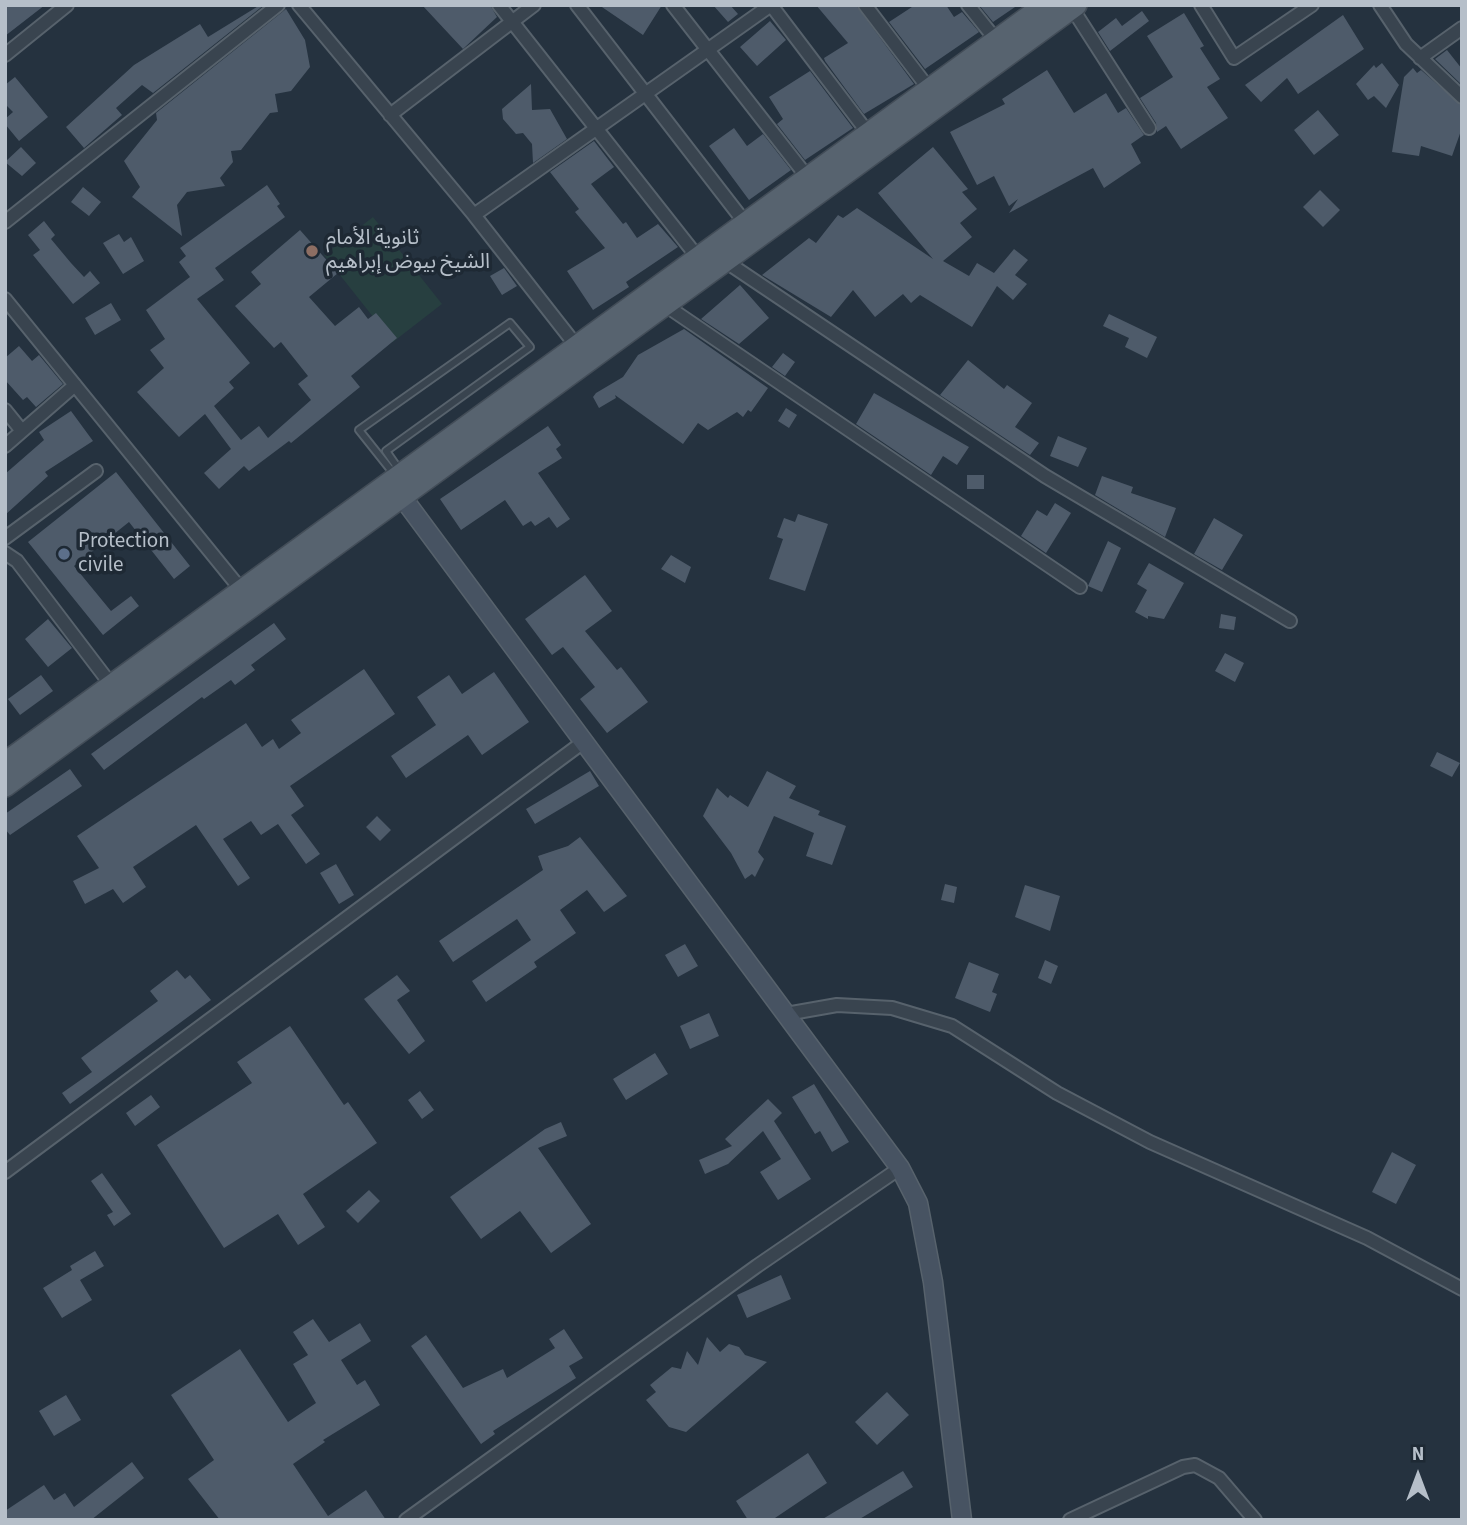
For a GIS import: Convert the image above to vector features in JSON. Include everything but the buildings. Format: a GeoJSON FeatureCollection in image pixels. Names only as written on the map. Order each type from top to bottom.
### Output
{"type":"FeatureCollection","features":[{"type":"Feature","properties":{"kind":"main road"},"geometry":{"type":"LineString","coordinates":[[5,786],[578,348],[1045,5]]}},
{"type":"Feature","properties":{"kind":"main road"},"geometry":{"type":"LineString","coordinates":[[5,763],[399,483],[665,305],[1074,7]]}},
{"type":"Feature","properties":{"kind":"street"},"geometry":{"type":"LineString","coordinates":[[5,55],[67,5]]}},
{"type":"Feature","properties":{"kind":"street"},"geometry":{"type":"LineString","coordinates":[[5,222],[278,5]]}},
{"type":"Feature","properties":{"kind":"street"},"geometry":{"type":"LineString","coordinates":[[299,5],[474,215],[578,348]]}},
{"type":"Feature","properties":{"kind":"street"},"geometry":{"type":"LineString","coordinates":[[499,5],[699,259]]}},
{"type":"Feature","properties":{"kind":"street"},"geometry":{"type":"LineString","coordinates":[[390,115],[534,5]]}},
{"type":"Feature","properties":{"kind":"street"},"geometry":{"type":"LineString","coordinates":[[577,5],[746,223]]}},
{"type":"Feature","properties":{"kind":"street"},"geometry":{"type":"LineString","coordinates":[[673,5],[808,178]]}},
{"type":"Feature","properties":{"kind":"street"},"geometry":{"type":"LineString","coordinates":[[474,215],[771,5],[868,133]]}},
{"type":"Feature","properties":{"kind":"street"},"geometry":{"type":"LineString","coordinates":[[865,5],[929,89]]}},
{"type":"Feature","properties":{"kind":"street"},"geometry":{"type":"LineString","coordinates":[[968,5],[996,40]]}},
{"type":"Feature","properties":{"kind":"street"},"geometry":{"type":"LineString","coordinates":[[1201,5],[1234,58],[1293,11],[1312,5]]}},
{"type":"Feature","properties":{"kind":"street"},"geometry":{"type":"LineString","coordinates":[[1380,5],[1406,44],[1462,97]]}},
{"type":"Feature","properties":{"kind":"street"},"geometry":{"type":"LineString","coordinates":[[1074,7],[1149,128]]}},
{"type":"Feature","properties":{"kind":"street"},"geometry":{"type":"LineString","coordinates":[[1420,58],[1462,27]]}},
{"type":"Feature","properties":{"kind":"street"},"geometry":{"type":"LineString","coordinates":[[725,261],[1045,475],[1290,621]]}},
{"type":"Feature","properties":{"kind":"street"},"geometry":{"type":"LineString","coordinates":[[5,299],[243,592]]}},
{"type":"Feature","properties":{"kind":"street"},"geometry":{"type":"LineString","coordinates":[[665,305],[1080,587]]}},
{"type":"Feature","properties":{"kind":"street"},"geometry":{"type":"LineString","coordinates":[[5,446],[75,385]]}},
{"type":"Feature","properties":{"kind":"street"},"geometry":{"type":"LineString","coordinates":[[5,410],[22,431]]}},
{"type":"Feature","properties":{"kind":"street"},"geometry":{"type":"LineString","coordinates":[[5,538],[96,471]]}},
{"type":"Feature","properties":{"kind":"street"},"geometry":{"type":"LineString","coordinates":[[399,483],[582,743],[900,1168],[918,1203],[933,1282],[962,1520]]}},
{"type":"Feature","properties":{"kind":"street"},"geometry":{"type":"LineString","coordinates":[[5,553],[17,561],[112,686]]}},
{"type":"Feature","properties":{"kind":"street"},"geometry":{"type":"LineString","coordinates":[[5,1172],[582,743]]}},
{"type":"Feature","properties":{"kind":"street"},"geometry":{"type":"LineString","coordinates":[[786,1014],[837,1005],[892,1009],[952,1026],[1057,1093],[1150,1142],[1367,1238],[1462,1289]]}},
{"type":"Feature","properties":{"kind":"street"},"geometry":{"type":"LineString","coordinates":[[406,1520],[757,1266],[900,1168]]}},
{"type":"Feature","properties":{"kind":"street"},"geometry":{"type":"LineString","coordinates":[[1070,1520],[1183,1467],[1195,1465],[1219,1478],[1255,1520]]}},
{"type":"Feature","properties":{"kind":"lane"},"geometry":{"type":"LineString","coordinates":[[510,323],[530,347],[386,451],[399,483],[359,430],[510,323]]}},
{"type":"Feature","properties":{"kind":"green space"},"geometry":{"type":"Polygon","coordinates":[[[373,217],[442,304],[393,342],[324,255],[373,217]]]}},
{"type":"Feature","properties":{"kind":"place","name":"ثانوية الأمام الشيخ بيوض إبراهيم"},"geometry":{"type":"Point","coordinates":[312,251]}},
{"type":"Feature","properties":{"kind":"place","name":"Protection civile"},"geometry":{"type":"Point","coordinates":[64,554]}}]}
